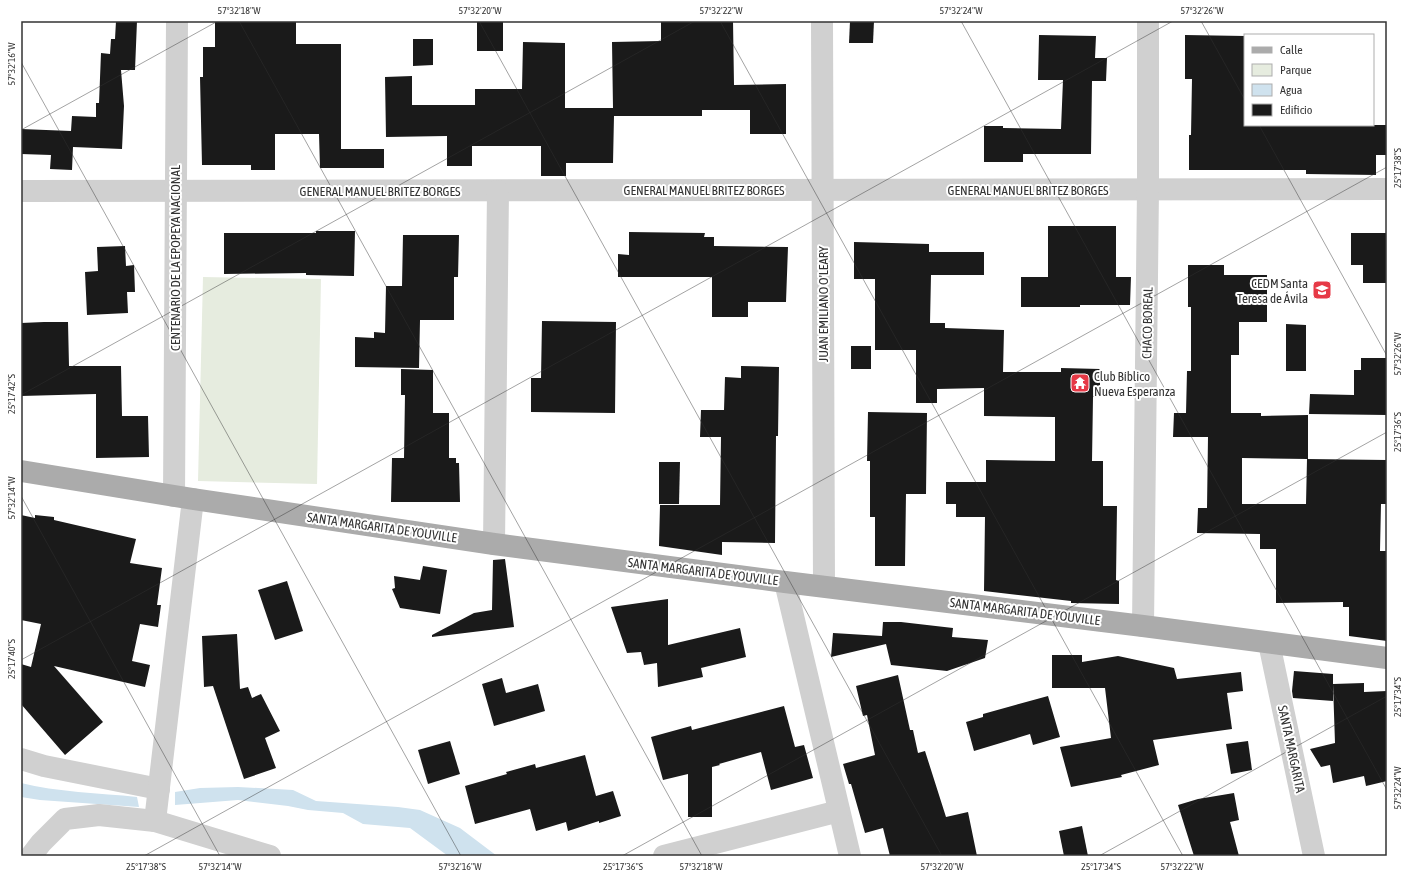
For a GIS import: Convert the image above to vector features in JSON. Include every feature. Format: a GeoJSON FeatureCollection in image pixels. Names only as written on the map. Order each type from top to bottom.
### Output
{"type":"FeatureCollection","features":[{"type":"Feature","properties":{"kind":"main road","name":"SANTA MARGARITA DE YOUVILLE"},"geometry":{"type":"LineString","coordinates":[[21,471],[184,498],[494,544],[1387,658]]}},
{"type":"Feature","properties":{"kind":"street","name":"CENTENARIO DE LA EPOPEYA NACIONAL"},"geometry":{"type":"LineString","coordinates":[[155,822],[184,498],[176,191],[177,21]]}},
{"type":"Feature","properties":{"kind":"street","name":"JUAN EMILIANO O'LEARY"},"geometry":{"type":"LineString","coordinates":[[822,21],[824,586]]}},
{"type":"Feature","properties":{"kind":"street","name":"CHACO BOREAL"},"geometry":{"type":"LineString","coordinates":[[1143,626],[1148,189],[1148,21]]}},
{"type":"Feature","properties":{"kind":"street","name":"GENERAL MANUEL BRITEZ BORGES"},"geometry":{"type":"LineString","coordinates":[[21,191],[1387,189]]}},
{"type":"Feature","properties":{"kind":"street"},"geometry":{"type":"LineString","coordinates":[[494,544],[498,191]]}},
{"type":"Feature","properties":{"kind":"street"},"geometry":{"type":"LineString","coordinates":[[785,582],[850,856]]}},
{"type":"Feature","properties":{"kind":"street","name":"SANTA MARGARITA"},"geometry":{"type":"LineString","coordinates":[[1269,643],[1314,856]]}},
{"type":"Feature","properties":{"kind":"street"},"geometry":{"type":"LineString","coordinates":[[21,759],[44,766],[159,789]]}},
{"type":"Feature","properties":{"kind":"street"},"geometry":{"type":"LineString","coordinates":[[664,856],[839,811]]}},
{"type":"Feature","properties":{"kind":"street"},"geometry":{"type":"LineString","coordinates":[[31,856],[41,843],[65,819],[99,815],[155,822],[270,856]]}},
{"type":"Feature","properties":{"kind":"green space"},"geometry":{"type":"Polygon","coordinates":[[[203,277],[321,279],[317,484],[198,481],[203,277]]]}},
{"type":"Feature","properties":{"kind":"water"},"geometry":{"type":"Polygon","coordinates":[[[21,783],[63,790],[137,797],[139,807],[40,800],[21,797],[21,783]]]}},
{"type":"Feature","properties":{"kind":"water"},"geometry":{"type":"Polygon","coordinates":[[[238,787],[293,790],[316,801],[420,810],[460,828],[497,856],[448,856],[410,828],[363,824],[343,813],[308,810],[238,800],[175,805],[175,792],[200,788],[238,787]]]}},
{"type":"Feature","properties":{"kind":"building"},"geometry":{"type":"Polygon","coordinates":[[[116,21],[137,21],[135,70],[121,70],[124,106],[122,149],[73,147],[72,170],[50,169],[51,155],[21,154],[21,129],[71,131],[72,116],[96,117],[96,103],[99,103],[101,53],[110,54],[111,39],[115,39],[116,21]]]}},
{"type":"Feature","properties":{"kind":"building"},"geometry":{"type":"Polygon","coordinates":[[[215,21],[296,21],[296,44],[341,44],[341,149],[384,149],[384,168],[320,168],[319,134],[275,134],[275,170],[251,170],[251,165],[202,165],[200,77],[203,77],[203,47],[215,47],[215,21]]]}},
{"type":"Feature","properties":{"kind":"building"},"geometry":{"type":"Polygon","coordinates":[[[477,21],[503,21],[503,51],[477,51],[477,21]]]}},
{"type":"Feature","properties":{"kind":"building"},"geometry":{"type":"Polygon","coordinates":[[[661,21],[733,21],[734,85],[786,84],[786,134],[750,134],[750,110],[702,110],[702,116],[614,116],[613,163],[566,163],[566,176],[541,176],[541,146],[472,146],[472,166],[447,166],[447,136],[386,137],[385,77],[412,76],[412,105],[475,105],[475,89],[522,89],[523,42],[565,43],[565,108],[613,108],[612,42],[661,41],[661,21]]]}},
{"type":"Feature","properties":{"kind":"building"},"geometry":{"type":"Polygon","coordinates":[[[850,21],[874,21],[873,43],[849,43],[850,21]]]}},
{"type":"Feature","properties":{"kind":"building"},"geometry":{"type":"Polygon","coordinates":[[[1039,35],[1096,36],[1095,58],[1107,58],[1106,81],[1092,81],[1091,154],[1023,154],[1023,162],[984,162],[984,126],[1003,126],[1003,128],[1061,129],[1063,80],[1038,80],[1039,35]]]}},
{"type":"Feature","properties":{"kind":"building"},"geometry":{"type":"Polygon","coordinates":[[[1185,35],[1244,36],[1244,126],[1387,125],[1387,155],[1376,155],[1376,175],[1306,174],[1306,170],[1189,170],[1192,79],[1185,79],[1185,35]]]}},
{"type":"Feature","properties":{"kind":"building"},"geometry":{"type":"Polygon","coordinates":[[[413,39],[433,39],[433,65],[413,66],[413,39]]]}},
{"type":"Feature","properties":{"kind":"building"},"geometry":{"type":"Polygon","coordinates":[[[1048,226],[1116,226],[1116,277],[1131,277],[1130,305],[1021,307],[1021,277],[1048,277],[1048,226]]]}},
{"type":"Feature","properties":{"kind":"building"},"geometry":{"type":"Polygon","coordinates":[[[316,231],[355,231],[354,276],[306,275],[306,273],[224,274],[224,233],[316,233],[316,231]]]}},
{"type":"Feature","properties":{"kind":"building"},"geometry":{"type":"Polygon","coordinates":[[[629,232],[705,233],[704,237],[714,237],[714,246],[788,247],[786,302],[748,302],[748,317],[712,317],[712,277],[618,277],[618,254],[629,255],[629,232]]]}},
{"type":"Feature","properties":{"kind":"building"},"geometry":{"type":"Polygon","coordinates":[[[1351,233],[1387,233],[1387,283],[1363,283],[1363,265],[1351,265],[1351,233]]]}},
{"type":"Feature","properties":{"kind":"building"},"geometry":{"type":"Polygon","coordinates":[[[403,235],[459,235],[458,277],[454,277],[454,320],[420,320],[419,368],[355,367],[355,337],[374,338],[374,332],[385,333],[386,286],[402,286],[403,235]]]}},
{"type":"Feature","properties":{"kind":"building"},"geometry":{"type":"Polygon","coordinates":[[[854,242],[929,244],[929,252],[984,252],[984,275],[931,275],[930,323],[945,323],[945,328],[1004,330],[1003,372],[1061,372],[1061,368],[1100,369],[1100,397],[1093,397],[1092,461],[1103,461],[1103,506],[1117,506],[1116,580],[1119,581],[1119,604],[1071,603],[1071,601],[984,591],[985,517],[956,517],[956,504],[946,504],[946,482],[986,482],[986,460],[1055,461],[1055,417],[984,416],[984,388],[937,389],[937,403],[916,403],[916,350],[875,350],[875,279],[854,279],[854,242]]]}},
{"type":"Feature","properties":{"kind":"building"},"geometry":{"type":"Polygon","coordinates":[[[125,246],[126,266],[134,265],[135,292],[127,292],[128,313],[87,315],[85,272],[98,271],[97,247],[125,246]]]}},
{"type":"Feature","properties":{"kind":"building"},"geometry":{"type":"Polygon","coordinates":[[[1188,265],[1224,265],[1224,275],[1267,275],[1267,322],[1239,322],[1239,355],[1231,355],[1231,413],[1261,413],[1261,416],[1308,415],[1308,459],[1242,458],[1242,504],[1306,504],[1307,459],[1387,460],[1387,504],[1381,504],[1380,551],[1387,551],[1387,641],[1349,636],[1349,607],[1343,607],[1343,602],[1276,603],[1276,549],[1260,549],[1260,534],[1197,533],[1198,508],[1207,508],[1208,437],[1173,437],[1174,413],[1186,413],[1187,371],[1191,371],[1191,307],[1188,307],[1188,265]]]}},
{"type":"Feature","properties":{"kind":"building"},"geometry":{"type":"Polygon","coordinates":[[[542,321],[616,322],[615,413],[531,412],[531,378],[541,378],[542,321]]]}},
{"type":"Feature","properties":{"kind":"building"},"geometry":{"type":"Polygon","coordinates":[[[68,322],[69,366],[121,366],[122,416],[148,416],[149,457],[96,458],[96,394],[21,396],[21,323],[68,322]]]}},
{"type":"Feature","properties":{"kind":"building"},"geometry":{"type":"Polygon","coordinates":[[[1286,324],[1306,325],[1306,371],[1286,371],[1286,324]]]}},
{"type":"Feature","properties":{"kind":"building"},"geometry":{"type":"Polygon","coordinates":[[[851,346],[871,346],[871,369],[851,369],[851,346]]]}},
{"type":"Feature","properties":{"kind":"building"},"geometry":{"type":"Polygon","coordinates":[[[1361,358],[1387,358],[1387,415],[1309,414],[1310,394],[1354,395],[1354,370],[1361,370],[1361,358]]]}},
{"type":"Feature","properties":{"kind":"building"},"geometry":{"type":"Polygon","coordinates":[[[741,366],[779,367],[778,436],[776,436],[775,543],[722,542],[722,555],[659,546],[660,505],[720,505],[721,437],[700,437],[701,410],[724,410],[725,377],[741,378],[741,366]]]}},
{"type":"Feature","properties":{"kind":"building"},"geometry":{"type":"Polygon","coordinates":[[[401,369],[433,370],[433,413],[449,413],[449,458],[456,458],[456,463],[459,463],[460,502],[391,502],[392,458],[404,458],[405,395],[401,395],[401,369]]]}},
{"type":"Feature","properties":{"kind":"building"},"geometry":{"type":"Polygon","coordinates":[[[868,412],[927,413],[926,494],[906,494],[905,566],[875,566],[875,517],[870,517],[870,461],[867,461],[868,412]]]}},
{"type":"Feature","properties":{"kind":"building"},"geometry":{"type":"Polygon","coordinates":[[[659,462],[680,462],[679,504],[659,504],[659,462]]]}},
{"type":"Feature","properties":{"kind":"building"},"geometry":{"type":"Polygon","coordinates":[[[21,515],[35,518],[35,515],[54,517],[54,520],[136,539],[130,563],[162,568],[157,605],[161,605],[158,627],[140,624],[132,661],[150,665],[145,687],[54,666],[103,722],[65,755],[21,704],[21,664],[31,667],[41,624],[21,620],[21,515]]]}},
{"type":"Feature","properties":{"kind":"building"},"geometry":{"type":"Polygon","coordinates":[[[505,559],[514,627],[432,637],[432,635],[474,613],[492,610],[493,560],[505,559]]]}},
{"type":"Feature","properties":{"kind":"building"},"geometry":{"type":"Polygon","coordinates":[[[423,566],[447,570],[440,614],[400,608],[392,589],[395,588],[394,576],[420,580],[423,566]]]}},
{"type":"Feature","properties":{"kind":"building"},"geometry":{"type":"Polygon","coordinates":[[[287,581],[303,631],[275,640],[258,590],[287,581]]]}},
{"type":"Feature","properties":{"kind":"building"},"geometry":{"type":"Polygon","coordinates":[[[668,599],[668,645],[740,628],[746,657],[701,668],[703,677],[658,687],[657,663],[644,665],[641,652],[627,653],[611,607],[668,599]]]}},
{"type":"Feature","properties":{"kind":"building"},"geometry":{"type":"Polygon","coordinates":[[[883,622],[901,622],[953,628],[952,637],[988,640],[985,658],[947,671],[891,665],[886,644],[831,657],[833,633],[882,636],[883,622]]]}},
{"type":"Feature","properties":{"kind":"building"},"geometry":{"type":"Polygon","coordinates":[[[237,634],[240,689],[248,687],[252,698],[261,694],[280,731],[265,738],[276,768],[244,779],[213,686],[204,687],[202,636],[237,634]]]}},
{"type":"Feature","properties":{"kind":"building"},"geometry":{"type":"Polygon","coordinates":[[[1052,655],[1082,655],[1082,662],[1118,656],[1174,668],[1177,679],[1241,672],[1243,691],[1227,693],[1232,729],[1153,740],[1159,765],[1121,775],[1122,777],[1071,787],[1060,747],[1111,738],[1105,688],[1052,688],[1052,655]]]}},
{"type":"Feature","properties":{"kind":"building"},"geometry":{"type":"Polygon","coordinates":[[[1294,671],[1333,674],[1333,701],[1293,698],[1292,691],[1294,671]]]}},
{"type":"Feature","properties":{"kind":"building"},"geometry":{"type":"Polygon","coordinates":[[[898,675],[910,730],[913,730],[918,753],[925,751],[946,817],[968,812],[977,856],[890,856],[883,828],[865,833],[851,784],[849,784],[843,764],[875,755],[867,715],[863,716],[856,686],[898,675]]]}},
{"type":"Feature","properties":{"kind":"building"},"geometry":{"type":"Polygon","coordinates":[[[502,678],[506,693],[538,684],[545,711],[494,726],[482,684],[502,678]]]}},
{"type":"Feature","properties":{"kind":"building"},"geometry":{"type":"Polygon","coordinates":[[[1364,683],[1364,692],[1387,691],[1387,781],[1366,786],[1364,776],[1333,783],[1330,765],[1321,767],[1310,749],[1335,743],[1333,684],[1364,683]]]}},
{"type":"Feature","properties":{"kind":"building"},"geometry":{"type":"Polygon","coordinates":[[[1048,696],[1060,737],[1033,745],[1030,734],[974,751],[966,722],[983,717],[983,714],[1048,696]]]}},
{"type":"Feature","properties":{"kind":"building"},"geometry":{"type":"Polygon","coordinates":[[[784,706],[795,747],[804,745],[813,778],[771,790],[761,752],[719,764],[720,765],[712,767],[712,817],[688,817],[688,774],[663,780],[651,737],[691,726],[692,730],[784,706]]]}},
{"type":"Feature","properties":{"kind":"building"},"geometry":{"type":"Polygon","coordinates":[[[450,741],[460,774],[428,784],[418,750],[450,741]]]}},
{"type":"Feature","properties":{"kind":"building"},"geometry":{"type":"Polygon","coordinates":[[[1248,741],[1252,770],[1231,774],[1226,744],[1248,741]]]}},
{"type":"Feature","properties":{"kind":"building"},"geometry":{"type":"Polygon","coordinates":[[[585,755],[596,796],[613,791],[621,816],[568,831],[566,822],[536,831],[530,809],[475,824],[465,786],[535,764],[536,768],[585,755]]]}},
{"type":"Feature","properties":{"kind":"building"},"geometry":{"type":"Polygon","coordinates":[[[1234,793],[1239,820],[1230,822],[1239,856],[1194,856],[1178,805],[1198,799],[1234,793]]]}},
{"type":"Feature","properties":{"kind":"building"},"geometry":{"type":"Polygon","coordinates":[[[1082,826],[1088,856],[1064,856],[1059,831],[1082,826]]]}},
{"type":"Feature","properties":{"kind":"place","name":"CEDM Santa Teresa de Ávila"},"geometry":{"type":"Point","coordinates":[1322,290]}},
{"type":"Feature","properties":{"kind":"place","name":"Club Bíblico Nueva Esperanza"},"geometry":{"type":"Point","coordinates":[1080,383]}}]}
